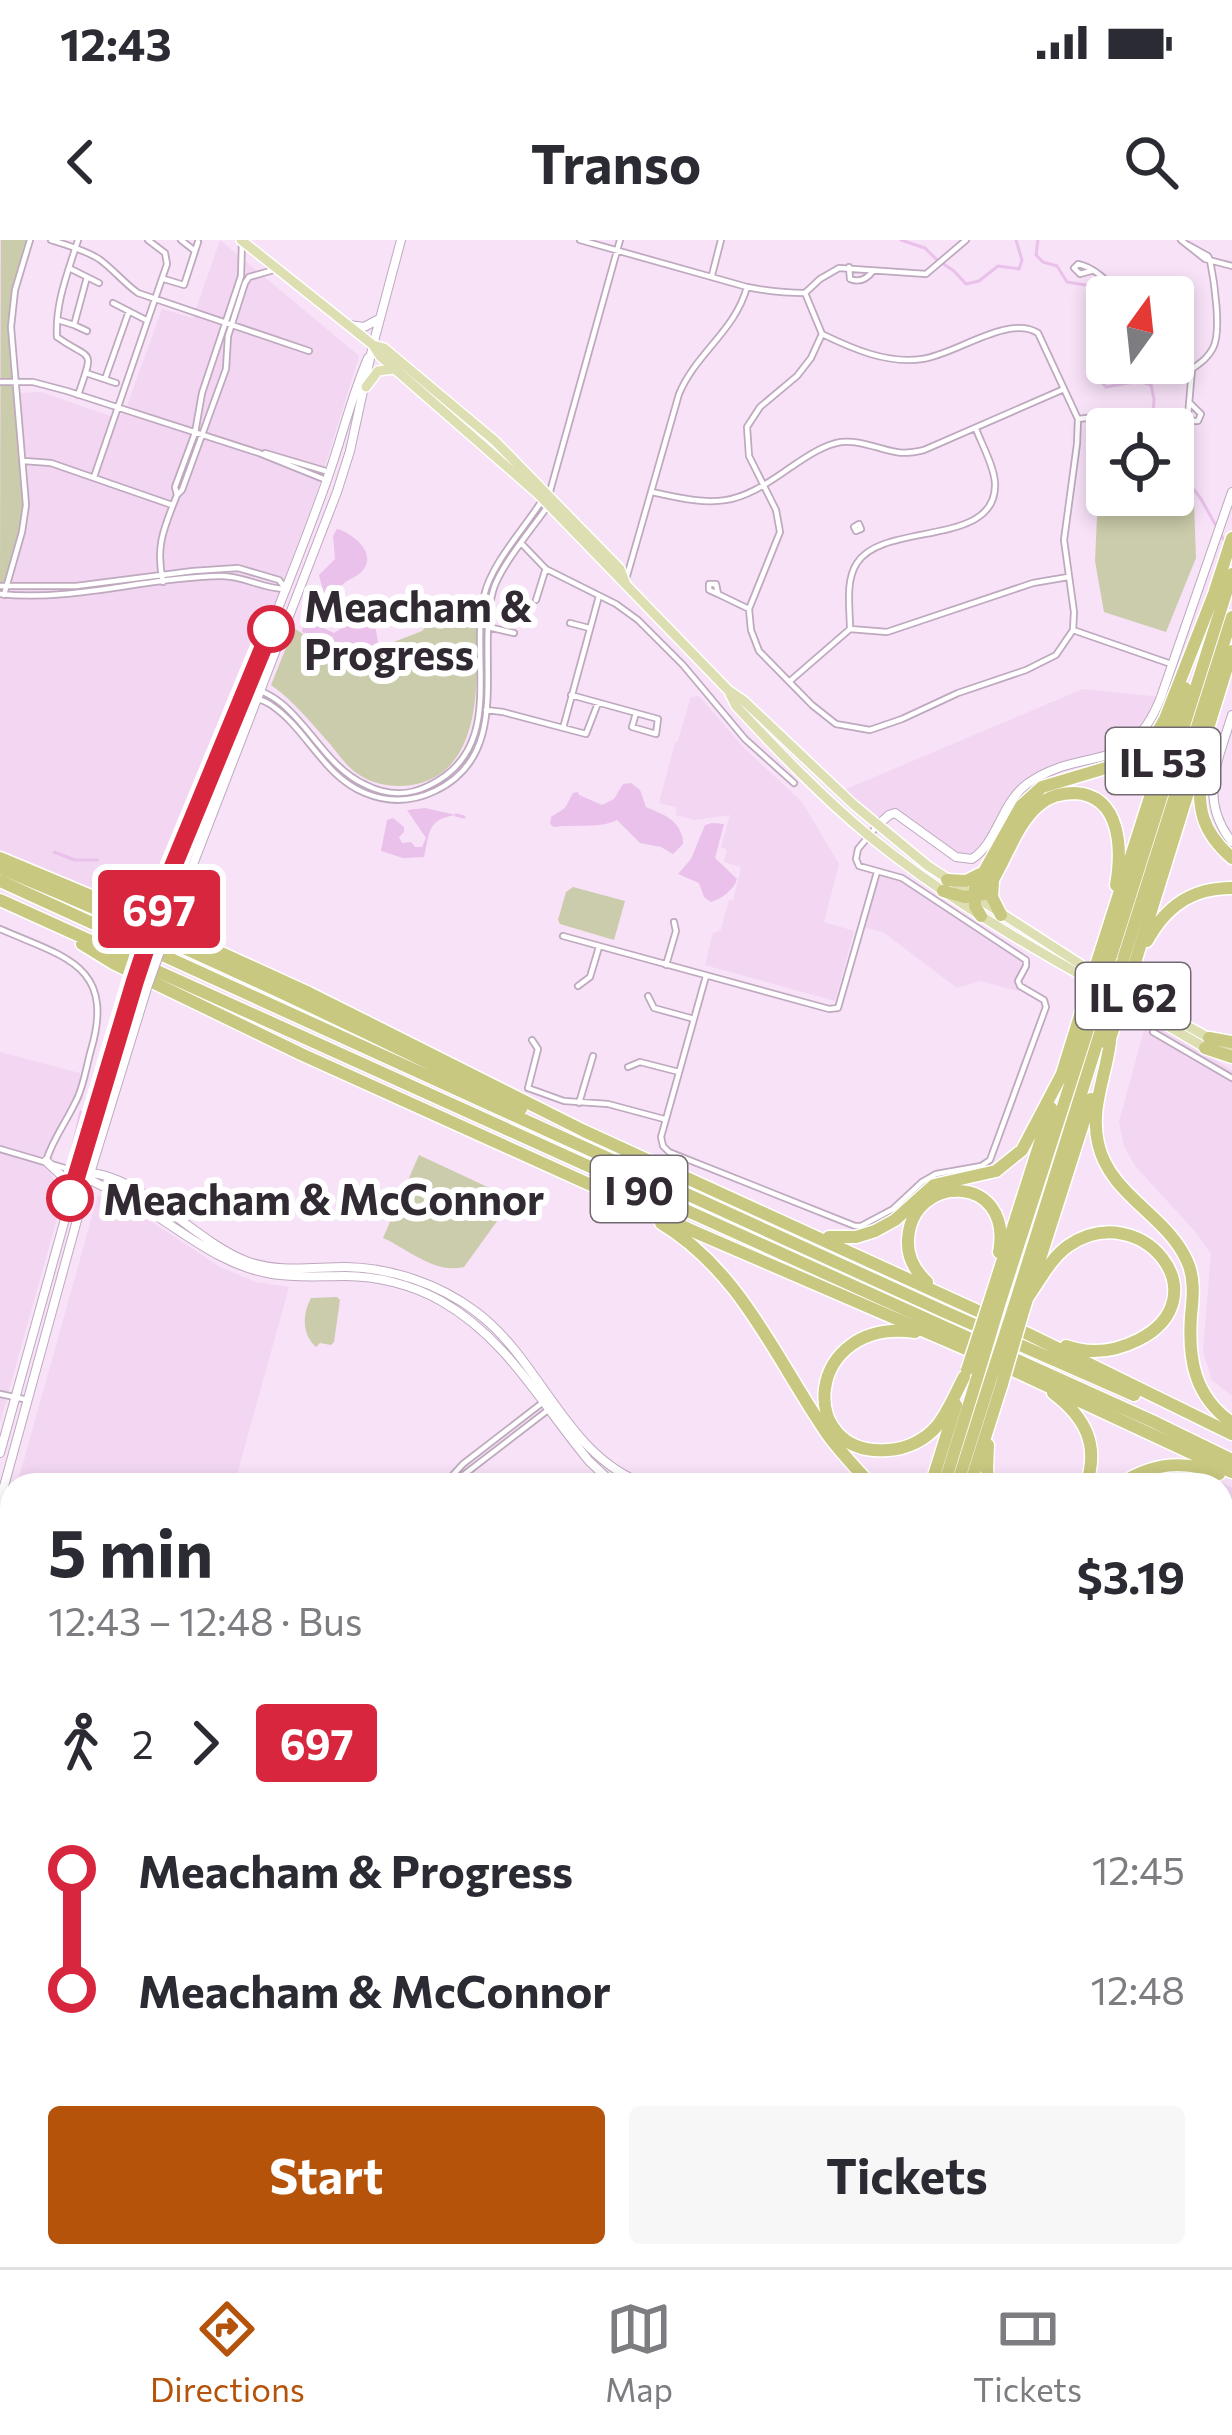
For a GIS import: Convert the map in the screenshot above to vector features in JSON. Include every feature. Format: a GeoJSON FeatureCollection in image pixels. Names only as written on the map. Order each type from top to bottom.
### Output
{"type":"FeatureCollection","features":[{"type":"Feature","properties":{"kind":"highway","name":"IL 53"},"geometry":{"type":"LineString","coordinates":[[1117,959],[1109,928],[1232,538]]}},
{"type":"Feature","properties":{"kind":"highway","name":"IL 53"},"geometry":{"type":"LineString","coordinates":[[960,1473],[1062,1074],[1103,1001],[1232,574]]}},
{"type":"Feature","properties":{"kind":"highway"},"geometry":{"type":"LineString","coordinates":[[981,916],[975,906],[975,888],[1021,806],[1049,784],[1119,764],[1151,742],[1214,594]]}},
{"type":"Feature","properties":{"kind":"highway","name":"IL 53"},"geometry":{"type":"LineString","coordinates":[[1003,1305],[1232,617]]}},
{"type":"Feature","properties":{"kind":"highway","name":"IL 53"},"geometry":{"type":"LineString","coordinates":[[1117,959],[1232,652]]}},
{"type":"Feature","properties":{"kind":"highway"},"geometry":{"type":"LineString","coordinates":[[1217,701],[1199,795],[1210,835],[1232,858]]}},
{"type":"Feature","properties":{"kind":"highway"},"geometry":{"type":"LineString","coordinates":[[945,886],[974,897],[984,894],[1036,807],[1062,794],[1088,796],[1110,816],[1119,841],[1109,928]]}},
{"type":"Feature","properties":{"kind":"highway"},"geometry":{"type":"LineString","coordinates":[[0,858],[308,993],[584,1131],[1028,1334],[1232,1438]]}},
{"type":"Feature","properties":{"kind":"highway"},"geometry":{"type":"LineString","coordinates":[[945,886],[973,879],[992,858]]}},
{"type":"Feature","properties":{"kind":"highway"},"geometry":{"type":"LineString","coordinates":[[0,868],[159,931],[537,1117],[556,1134]]}},
{"type":"Feature","properties":{"kind":"highway"},"geometry":{"type":"LineString","coordinates":[[994,880],[992,897],[1001,915]]}},
{"type":"Feature","properties":{"kind":"highway","name":"I 90"},"geometry":{"type":"LineString","coordinates":[[0,881],[1232,1438]]}},
{"type":"Feature","properties":{"kind":"highway"},"geometry":{"type":"LineString","coordinates":[[1117,959],[1150,935],[1168,910],[1199,892],[1232,889]]}},
{"type":"Feature","properties":{"kind":"highway","name":"I 90"},"geometry":{"type":"LineString","coordinates":[[0,900],[1232,1460]]}},
{"type":"Feature","properties":{"kind":"highway"},"geometry":{"type":"LineString","coordinates":[[46,921],[113,963],[322,1063],[1021,1373],[1226,1473]]}},
{"type":"Feature","properties":{"kind":"highway","name":"IL 53"},"geometry":{"type":"LineString","coordinates":[[1028,1297],[1110,1042],[1103,1001]]}},
{"type":"Feature","properties":{"kind":"highway"},"geometry":{"type":"LineString","coordinates":[[1110,1042],[1096,1110],[1101,1154],[1116,1180],[1175,1240],[1186,1259],[1193,1288],[1190,1347],[1194,1374],[1206,1398],[1232,1423]]}},
{"type":"Feature","properties":{"kind":"highway"},"geometry":{"type":"LineString","coordinates":[[1207,1043],[1232,1042]]}},
{"type":"Feature","properties":{"kind":"highway"},"geometry":{"type":"LineString","coordinates":[[1207,1043],[1232,1057]]}},
{"type":"Feature","properties":{"kind":"highway"},"geometry":{"type":"LineString","coordinates":[[736,1201],[830,1237],[875,1231],[895,1220],[934,1185],[996,1171],[1022,1150],[1062,1074]]}},
{"type":"Feature","properties":{"kind":"highway"},"geometry":{"type":"LineString","coordinates":[[526,1154],[649,1216],[700,1250],[768,1336],[830,1438],[861,1473]]}},
{"type":"Feature","properties":{"kind":"highway"},"geometry":{"type":"LineString","coordinates":[[958,1303],[922,1279],[908,1246],[919,1209],[952,1190],[981,1197],[998,1215],[1001,1240],[990,1283],[1003,1305],[983,1381],[972,1473]]}},
{"type":"Feature","properties":{"kind":"highway"},"geometry":{"type":"LineString","coordinates":[[1003,1305],[1028,1297],[1066,1247],[1088,1236],[1105,1232],[1135,1237],[1154,1247],[1168,1264],[1174,1290],[1170,1311],[1143,1338],[1102,1352],[1028,1334]]}},
{"type":"Feature","properties":{"kind":"highway"},"geometry":{"type":"LineString","coordinates":[[940,1338],[886,1331],[850,1346],[832,1364],[825,1384],[824,1405],[831,1423],[849,1442],[865,1449],[886,1451],[911,1445],[983,1381]]}},
{"type":"Feature","properties":{"kind":"highway"},"geometry":{"type":"LineString","coordinates":[[1021,1373],[1063,1400],[1084,1424],[1092,1458],[1089,1473]]}},
{"type":"Feature","properties":{"kind":"highway","name":"IL 53"},"geometry":{"type":"LineString","coordinates":[[948,1473],[983,1381]]}},
{"type":"Feature","properties":{"kind":"highway"},"geometry":{"type":"LineString","coordinates":[[937,1473],[983,1381]]}},
{"type":"Feature","properties":{"kind":"highway"},"geometry":{"type":"LineString","coordinates":[[983,1381],[989,1473]]}},
{"type":"Feature","properties":{"kind":"highway"},"geometry":{"type":"LineString","coordinates":[[1141,1473],[1174,1464],[1222,1473]]}},
{"type":"Feature","properties":{"kind":"main road","name":"IL 62"},"geometry":{"type":"LineString","coordinates":[[242,240],[373,345],[387,350],[495,441],[547,500]]}},
{"type":"Feature","properties":{"kind":"main road"},"geometry":{"type":"LineString","coordinates":[[0,1453],[135,981],[259,695],[333,503],[401,240]]}},
{"type":"Feature","properties":{"kind":"main road"},"geometry":{"type":"LineString","coordinates":[[347,325],[364,327],[381,318]]}},
{"type":"Feature","properties":{"kind":"main road"},"geometry":{"type":"LineString","coordinates":[[7,1473],[147,988],[188,826],[286,589],[373,345]]}},
{"type":"Feature","properties":{"kind":"main road","name":"IL 62"},"geometry":{"type":"LineString","coordinates":[[373,345],[620,569],[728,690],[945,886],[981,916],[1207,1043]]}},
{"type":"Feature","properties":{"kind":"main road"},"geometry":{"type":"LineString","coordinates":[[366,387],[380,370],[395,369]]}},
{"type":"Feature","properties":{"kind":"main road"},"geometry":{"type":"LineString","coordinates":[[877,826],[895,813],[956,857],[968,860],[976,857],[1024,786],[1049,772],[1119,751],[1138,737],[1154,715],[1174,665],[1232,492]]}},
{"type":"Feature","properties":{"kind":"main road","name":"IL 62"},"geometry":{"type":"LineString","coordinates":[[728,690],[736,706],[816,788],[869,835],[945,886]]}},
{"type":"Feature","properties":{"kind":"main road"},"geometry":{"type":"LineString","coordinates":[[1232,715],[1212,788],[1216,816],[1232,842]]}},
{"type":"Feature","properties":{"kind":"main road","name":"IL 62"},"geometry":{"type":"LineString","coordinates":[[974,897],[1207,1043]]}},
{"type":"Feature","properties":{"kind":"main road"},"geometry":{"type":"LineString","coordinates":[[46,1161],[67,1184],[70,1198]]}},
{"type":"Feature","properties":{"kind":"main road"},"geometry":{"type":"LineString","coordinates":[[78,1172],[219,1256],[250,1269],[307,1278],[366,1278],[432,1296],[492,1338],[578,1436],[619,1473]]}},
{"type":"Feature","properties":{"kind":"main road"},"geometry":{"type":"LineString","coordinates":[[56,1250],[64,1268]]}},
{"type":"Feature","properties":{"kind":"main road"},"geometry":{"type":"LineString","coordinates":[[550,1403],[602,1473]]}},
{"type":"Feature","properties":{"kind":"street"},"geometry":{"type":"LineString","coordinates":[[30,240],[12,302],[11,327],[24,461],[24,522],[3,591],[66,594],[162,579],[228,576],[286,589]]}},
{"type":"Feature","properties":{"kind":"street"},"geometry":{"type":"LineString","coordinates":[[51,240],[77,244],[138,293],[308,352]]}},
{"type":"Feature","properties":{"kind":"street"},"geometry":{"type":"LineString","coordinates":[[94,477],[168,260],[148,240]]}},
{"type":"Feature","properties":{"kind":"street"},"geometry":{"type":"LineString","coordinates":[[181,240],[195,251]]}},
{"type":"Feature","properties":{"kind":"street"},"geometry":{"type":"LineString","coordinates":[[162,579],[158,558],[175,487],[226,369],[242,240]]}},
{"type":"Feature","properties":{"kind":"street"},"geometry":{"type":"LineString","coordinates":[[580,240],[774,292],[805,292],[838,268],[926,274],[966,240]]}},
{"type":"Feature","properties":{"kind":"street"},"geometry":{"type":"LineString","coordinates":[[246,690],[285,706],[336,763],[368,786],[395,794],[417,791],[446,778],[469,750],[484,710],[486,627],[496,582],[547,500],[620,240]]}},
{"type":"Feature","properties":{"kind":"street"},"geometry":{"type":"LineString","coordinates":[[712,274],[721,240]]}},
{"type":"Feature","properties":{"kind":"street"},"geometry":{"type":"LineString","coordinates":[[184,285],[198,242]]}},
{"type":"Feature","properties":{"kind":"street"},"geometry":{"type":"LineString","coordinates":[[1184,243],[1193,252],[1232,266]]}},
{"type":"Feature","properties":{"kind":"street"},"geometry":{"type":"LineString","coordinates":[[77,244],[61,295],[57,337],[88,356],[78,395]]}},
{"type":"Feature","properties":{"kind":"street"},"geometry":{"type":"LineString","coordinates":[[1194,367],[1205,360],[1216,340],[1210,260]]}},
{"type":"Feature","properties":{"kind":"street"},"geometry":{"type":"LineString","coordinates":[[1214,280],[1232,266]]}},
{"type":"Feature","properties":{"kind":"street"},"geometry":{"type":"LineString","coordinates":[[849,267],[850,279],[856,281],[874,271]]}},
{"type":"Feature","properties":{"kind":"street"},"geometry":{"type":"LineString","coordinates":[[69,268],[99,284]]}},
{"type":"Feature","properties":{"kind":"street"},"geometry":{"type":"LineString","coordinates":[[198,434],[202,393],[244,283],[277,269]]}},
{"type":"Feature","properties":{"kind":"street"},"geometry":{"type":"LineString","coordinates":[[1091,271],[1099,276]]}},
{"type":"Feature","properties":{"kind":"street"},"geometry":{"type":"LineString","coordinates":[[74,325],[87,277]]}},
{"type":"Feature","properties":{"kind":"street"},"geometry":{"type":"LineString","coordinates":[[161,278],[195,289]]}},
{"type":"Feature","properties":{"kind":"street"},"geometry":{"type":"LineString","coordinates":[[626,581],[679,394],[688,373],[738,314],[747,286]]}},
{"type":"Feature","properties":{"kind":"street"},"geometry":{"type":"LineString","coordinates":[[805,292],[822,334],[862,353],[906,360],[946,354],[1004,330],[1029,327],[1043,339],[1078,419],[1065,525],[1073,630],[1056,655],[870,730],[836,724],[812,705],[759,651],[748,609],[780,532],[776,510],[749,456],[747,427],[760,407],[797,376],[822,334]]}},
{"type":"Feature","properties":{"kind":"street"},"geometry":{"type":"LineString","coordinates":[[112,303],[146,320]]}},
{"type":"Feature","properties":{"kind":"street"},"geometry":{"type":"LineString","coordinates":[[105,380],[129,311]]}},
{"type":"Feature","properties":{"kind":"street"},"geometry":{"type":"LineString","coordinates":[[57,320],[87,331]]}},
{"type":"Feature","properties":{"kind":"street"},"geometry":{"type":"LineString","coordinates":[[86,373],[116,383]]}},
{"type":"Feature","properties":{"kind":"street"},"geometry":{"type":"LineString","coordinates":[[0,382],[33,382],[78,395],[284,457],[328,477]]}},
{"type":"Feature","properties":{"kind":"street"},"geometry":{"type":"LineString","coordinates":[[1191,404],[1192,384]]}},
{"type":"Feature","properties":{"kind":"street"},"geometry":{"type":"LineString","coordinates":[[652,492],[692,501],[729,501],[765,486],[828,446],[859,442],[908,453],[924,450],[1064,389]]}},
{"type":"Feature","properties":{"kind":"street"},"geometry":{"type":"LineString","coordinates":[[1078,419],[1086,418]]}},
{"type":"Feature","properties":{"kind":"street"},"geometry":{"type":"LineString","coordinates":[[850,628],[850,580],[870,548],[964,524],[991,500],[994,478],[976,429]]}},
{"type":"Feature","properties":{"kind":"street"},"geometry":{"type":"LineString","coordinates":[[24,461],[51,463],[172,505]]}},
{"type":"Feature","properties":{"kind":"street"},"geometry":{"type":"LineString","coordinates":[[519,542],[546,569],[625,610],[650,631],[745,740],[794,783]]}},
{"type":"Feature","properties":{"kind":"street"},"geometry":{"type":"LineString","coordinates":[[536,600],[546,569]]}},
{"type":"Feature","properties":{"kind":"street"},"geometry":{"type":"LineString","coordinates":[[790,681],[850,628],[887,632],[1033,583],[1068,577]]}},
{"type":"Feature","properties":{"kind":"street"},"geometry":{"type":"LineString","coordinates":[[718,594],[748,609]]}},
{"type":"Feature","properties":{"kind":"street"},"geometry":{"type":"LineString","coordinates":[[563,728],[599,596]]}},
{"type":"Feature","properties":{"kind":"street"},"geometry":{"type":"LineString","coordinates":[[570,623],[590,628]]}},
{"type":"Feature","properties":{"kind":"street"},"geometry":{"type":"LineString","coordinates":[[486,627],[514,633]]}},
{"type":"Feature","properties":{"kind":"street"},"geometry":{"type":"LineString","coordinates":[[1073,630],[1174,665]]}},
{"type":"Feature","properties":{"kind":"street"},"geometry":{"type":"LineString","coordinates":[[571,695],[598,702],[636,713],[659,720],[656,734],[632,727],[636,713]]}},
{"type":"Feature","properties":{"kind":"street"},"geometry":{"type":"LineString","coordinates":[[484,710],[588,734],[598,702]]}},
{"type":"Feature","properties":{"kind":"street"},"geometry":{"type":"LineString","coordinates":[[706,976],[661,1141],[668,1152],[855,1226],[893,1209],[936,1174],[990,1160],[1046,1007],[1044,1000],[1020,986],[1026,960],[902,878],[859,866],[858,849],[877,826]]}},
{"type":"Feature","properties":{"kind":"street"},"geometry":{"type":"LineString","coordinates":[[562,936],[830,1010],[838,1008],[877,872]]}},
{"type":"Feature","properties":{"kind":"street"},"geometry":{"type":"LineString","coordinates":[[666,965],[676,931],[674,922]]}},
{"type":"Feature","properties":{"kind":"street"},"geometry":{"type":"LineString","coordinates":[[0,929],[70,960],[92,983],[97,998],[98,1020],[80,1094],[56,1133],[46,1161]]}},
{"type":"Feature","properties":{"kind":"street"},"geometry":{"type":"LineString","coordinates":[[578,986],[590,977],[599,947]]}},
{"type":"Feature","properties":{"kind":"street"},"geometry":{"type":"LineString","coordinates":[[648,996],[654,1008],[694,1018]]}},
{"type":"Feature","properties":{"kind":"street"},"geometry":{"type":"LineString","coordinates":[[1153,1032],[1232,1078]]}},
{"type":"Feature","properties":{"kind":"street"},"geometry":{"type":"LineString","coordinates":[[532,1040],[538,1049],[528,1088],[564,1101],[620,1106],[666,1120]]}},
{"type":"Feature","properties":{"kind":"street"},"geometry":{"type":"LineString","coordinates":[[579,1103],[593,1056]]}},
{"type":"Feature","properties":{"kind":"street"},"geometry":{"type":"LineString","coordinates":[[628,1067],[640,1062],[679,1072]]}},
{"type":"Feature","properties":{"kind":"street"},"geometry":{"type":"LineString","coordinates":[[0,1149],[78,1172]]}},
{"type":"Feature","properties":{"kind":"street"},"geometry":{"type":"LineString","coordinates":[[0,1394],[28,1400]]}},
{"type":"Feature","properties":{"kind":"street"},"geometry":{"type":"LineString","coordinates":[[454,1473],[471,1456],[550,1403]]}},
{"type":"Feature","properties":{"kind":"shaded area"},"geometry":{"type":"Polygon","coordinates":[[[0,240],[27,240],[11,315],[17,393],[41,392],[113,417],[124,414],[162,309],[193,318],[220,240],[359,356],[316,495],[159,919],[0,859],[0,240]]]}},
{"type":"Feature","properties":{"kind":"shaded area"},"geometry":{"type":"Polygon","coordinates":[[[337,529],[359,542],[367,559],[362,571],[341,586],[343,615],[327,606],[319,575],[335,559],[337,529]]]}},
{"type":"Feature","properties":{"kind":"shaded area"},"geometry":{"type":"Polygon","coordinates":[[[353,621],[375,625],[375,650],[343,653],[302,632],[310,622],[334,633],[353,621]]]}},
{"type":"Feature","properties":{"kind":"shaded area"},"geometry":{"type":"Polygon","coordinates":[[[1083,689],[1161,697],[1154,715],[1126,747],[1024,786],[981,853],[968,860],[895,814],[877,826],[839,792],[1083,689]]]}},
{"type":"Feature","properties":{"kind":"shaded area"},"geometry":{"type":"Polygon","coordinates":[[[699,696],[745,749],[802,802],[839,864],[824,922],[854,931],[835,1001],[705,965],[713,933],[721,930],[729,900],[733,901],[741,867],[724,862],[727,850],[721,847],[730,815],[694,820],[676,815],[676,807],[659,803],[691,697],[699,696]]]}},
{"type":"Feature","properties":{"kind":"shaded area"},"geometry":{"type":"Polygon","coordinates":[[[631,783],[640,790],[646,807],[678,826],[683,844],[673,854],[640,843],[617,820],[595,825],[550,824],[573,793],[602,805],[614,799],[623,784],[631,783]]]}},
{"type":"Feature","properties":{"kind":"shaded area"},"geometry":{"type":"Polygon","coordinates":[[[425,808],[456,815],[435,823],[424,857],[403,858],[381,851],[387,820],[393,818],[404,827],[399,837],[402,843],[422,847],[426,838],[407,810],[425,808]]]}},
{"type":"Feature","properties":{"kind":"shaded area"},"geometry":{"type":"Polygon","coordinates":[[[724,824],[715,858],[737,879],[727,894],[711,902],[699,883],[678,874],[691,859],[705,825],[724,824]]]}},
{"type":"Feature","properties":{"kind":"shaded area"},"geometry":{"type":"Polygon","coordinates":[[[877,872],[894,875],[1026,960],[1018,991],[980,981],[957,988],[883,932],[862,927],[877,872]]]}},
{"type":"Feature","properties":{"kind":"shaded area"},"geometry":{"type":"Polygon","coordinates":[[[1147,1019],[1232,1070],[1232,1396],[1212,1380],[1203,1352],[1211,1254],[1135,1166],[1124,1146],[1119,1122],[1147,1019]]]}},
{"type":"Feature","properties":{"kind":"shaded area"},"geometry":{"type":"Polygon","coordinates":[[[0,1052],[80,1073],[83,1099],[56,1140],[51,1175],[65,1190],[0,1422],[0,1052]]]}},
{"type":"Feature","properties":{"kind":"shaded area"},"geometry":{"type":"Polygon","coordinates":[[[98,1195],[126,1205],[220,1267],[256,1282],[289,1287],[237,1473],[20,1473],[98,1195]]]}},
{"type":"Feature","properties":{"kind":"green space"},"geometry":{"type":"Polygon","coordinates":[[[1,240],[27,240],[12,301],[11,327],[26,483],[22,532],[7,587],[0,586],[1,240]]]}},
{"type":"Feature","properties":{"kind":"green space"},"geometry":{"type":"Polygon","coordinates":[[[1194,502],[1196,558],[1166,632],[1104,612],[1095,561],[1097,516],[1194,516],[1194,502]]]}},
{"type":"Feature","properties":{"kind":"green space"},"geometry":{"type":"Polygon","coordinates":[[[476,604],[477,681],[468,734],[457,757],[440,774],[417,784],[382,784],[358,774],[271,685],[294,628],[343,653],[368,652],[476,604]]]}},
{"type":"Feature","properties":{"kind":"green space"},"geometry":{"type":"Polygon","coordinates":[[[573,887],[625,901],[614,940],[560,924],[566,892],[573,887]]]}},
{"type":"Feature","properties":{"kind":"green space"},"geometry":{"type":"Polygon","coordinates":[[[419,1155],[513,1199],[464,1267],[432,1264],[383,1238],[419,1155]]]}},
{"type":"Feature","properties":{"kind":"green space"},"geometry":{"type":"Polygon","coordinates":[[[337,1297],[334,1342],[316,1347],[306,1330],[308,1304],[311,1298],[337,1297]]]}},
{"type":"Feature","properties":{"kind":"waterway"},"geometry":{"type":"LineString","coordinates":[[901,240],[925,248],[937,260]]}},
{"type":"Feature","properties":{"kind":"waterway"},"geometry":{"type":"LineString","coordinates":[[942,263],[966,284],[979,281],[998,266],[1019,269],[1022,260],[1016,240]]}},
{"type":"Feature","properties":{"kind":"waterway"},"geometry":{"type":"LineString","coordinates":[[1038,240],[1036,255],[1043,262],[1057,266],[1067,282],[1086,285]]}},
{"type":"Feature","properties":{"kind":"waterway"},"geometry":{"type":"LineString","coordinates":[[1103,384],[1122,384]]}},
{"type":"Feature","properties":{"kind":"waterway"},"geometry":{"type":"LineString","coordinates":[[1148,384],[1153,408]]}},
{"type":"Feature","properties":{"kind":"waterway"},"geometry":{"type":"LineString","coordinates":[[1194,490],[1224,540]]}},
{"type":"Feature","properties":{"kind":"waterway"},"geometry":{"type":"LineString","coordinates":[[456,815],[464,817]]}},
{"type":"Feature","properties":{"kind":"waterway"},"geometry":{"type":"LineString","coordinates":[[54,852],[75,860],[97,860]]}},
{"type":"Feature","properties":{"kind":"waterway"},"geometry":{"type":"LineString","coordinates":[[72,1150],[81,1112]]}},
{"type":"Feature","properties":{"kind":"bus line","name":"697"},"geometry":{"type":"LineString","coordinates":[[70,1198],[172,869],[271,629]]}},
{"type":"Feature","properties":{"kind":"place","name":"Meacham & Progress"},"geometry":{"type":"Point","coordinates":[271,629]}},
{"type":"Feature","properties":{"kind":"place","name":"Meacham & McConnor"},"geometry":{"type":"Point","coordinates":[70,1198]}}]}
